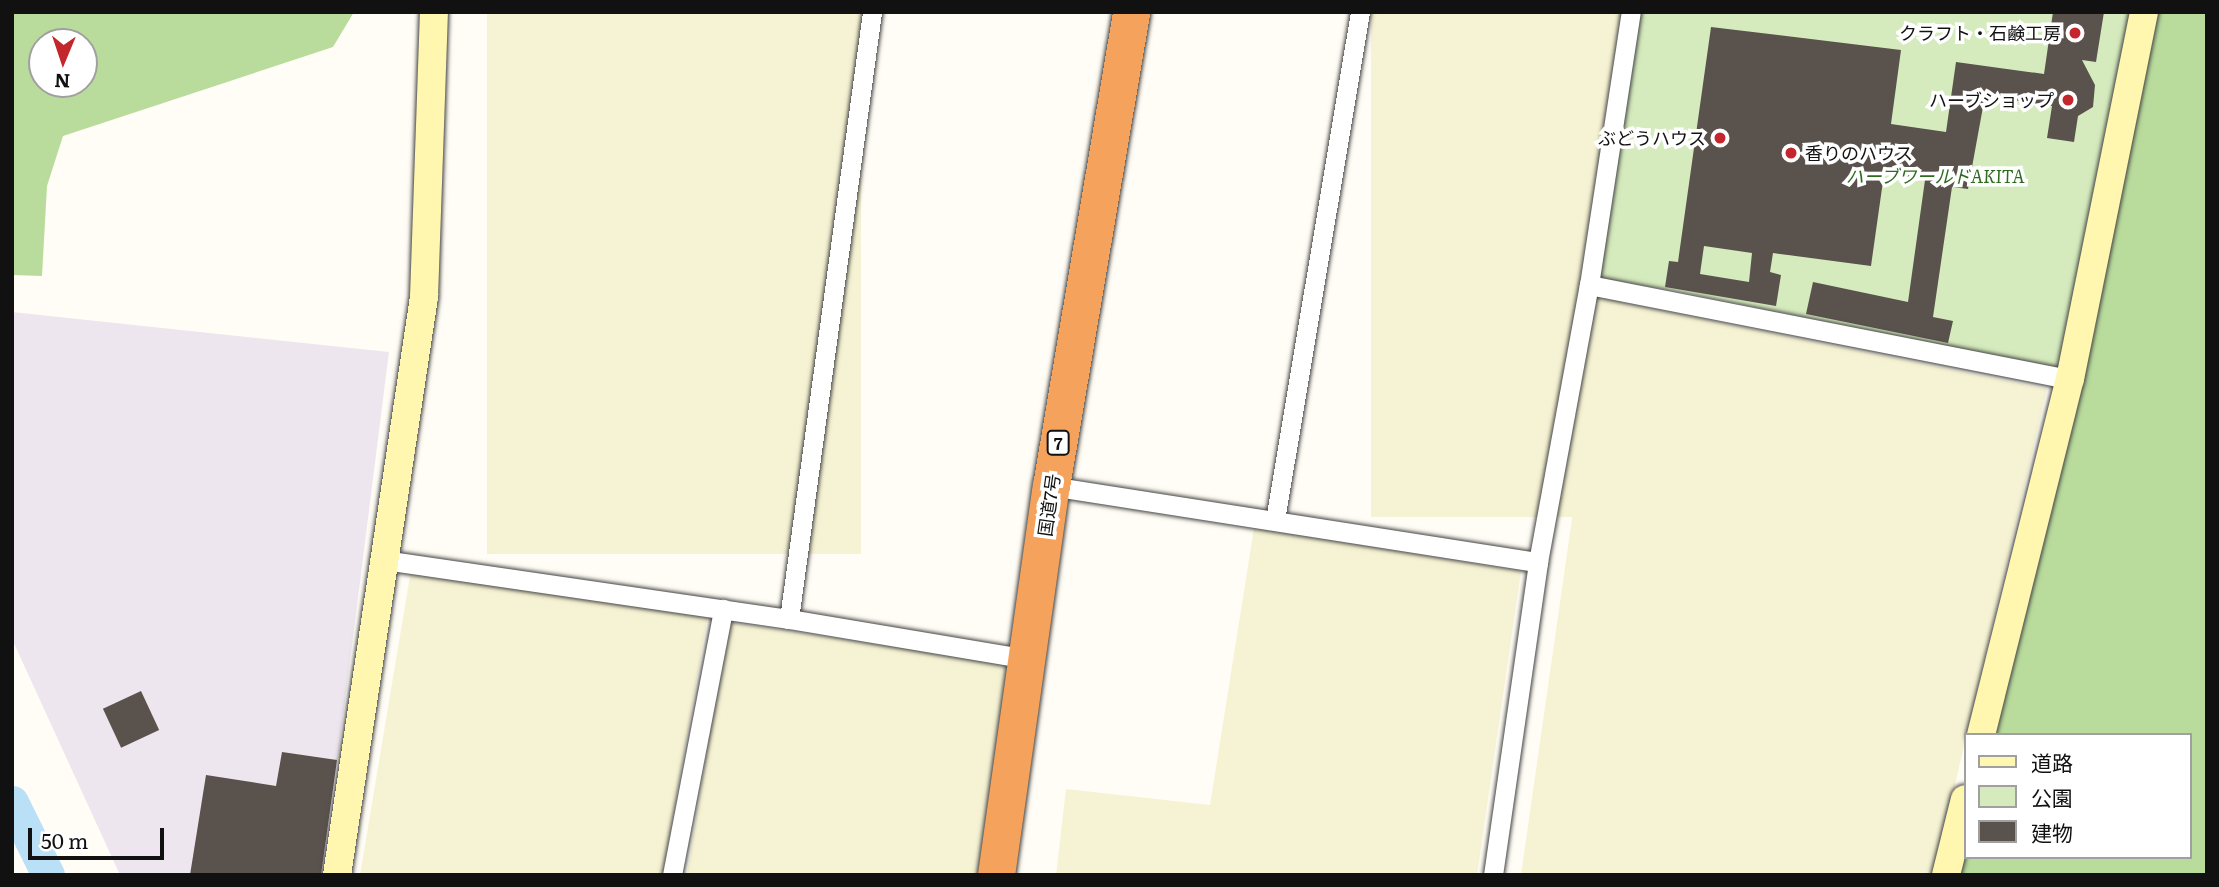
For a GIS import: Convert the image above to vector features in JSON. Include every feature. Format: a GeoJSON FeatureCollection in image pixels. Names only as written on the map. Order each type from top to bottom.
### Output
{"type":"FeatureCollection","features":[{"type":"Feature","properties":{"kind":"highway","name":"国道7号"},"geometry":{"type":"LineString","coordinates":[[996,875],[1051,486],[1131,12]]}},
{"type":"Feature","properties":{"kind":"street"},"geometry":{"type":"LineString","coordinates":[[337,875],[424,297],[434,12]]}},
{"type":"Feature","properties":{"kind":"street"},"geometry":{"type":"LineString","coordinates":[[789,619],[872,12]]}},
{"type":"Feature","properties":{"kind":"street"},"geometry":{"type":"LineString","coordinates":[[1275,520],[1360,12]]}},
{"type":"Feature","properties":{"kind":"street"},"geometry":{"type":"LineString","coordinates":[[1493,875],[1538,562],[1589,285],[1631,12]]}},
{"type":"Feature","properties":{"kind":"street"},"geometry":{"type":"LineString","coordinates":[[1982,733],[2070,379],[2144,12]]}},
{"type":"Feature","properties":{"kind":"street"},"geometry":{"type":"LineString","coordinates":[[1589,285],[2070,379]]}},
{"type":"Feature","properties":{"kind":"street"},"geometry":{"type":"LineString","coordinates":[[1051,486],[1538,562]]}},
{"type":"Feature","properties":{"kind":"street"},"geometry":{"type":"LineString","coordinates":[[384,561],[789,619],[1027,659]]}},
{"type":"Feature","properties":{"kind":"street"},"geometry":{"type":"LineString","coordinates":[[672,875],[723,609]]}},
{"type":"Feature","properties":{"kind":"street"},"geometry":{"type":"LineString","coordinates":[[1946,875],[1964,803]]}},
{"type":"Feature","properties":{"kind":"shaded area"},"geometry":{"type":"Polygon","coordinates":[[[487,12],[861,12],[861,554],[487,554],[487,12]]]}},
{"type":"Feature","properties":{"kind":"shaded area"},"geometry":{"type":"Polygon","coordinates":[[[1371,12],[1621,12],[1621,517],[1371,517],[1371,12]]]}},
{"type":"Feature","properties":{"kind":"shaded area"},"geometry":{"type":"Polygon","coordinates":[[[1613,301],[2047,389],[1967,733],[1964,733],[1964,746],[1934,875],[1521,875],[1601,316],[1613,301]]]}},
{"type":"Feature","properties":{"kind":"shaded area"},"geometry":{"type":"Polygon","coordinates":[[[12,312],[389,352],[323,875],[120,875],[12,639],[12,312]]]}},
{"type":"Feature","properties":{"kind":"shaded area"},"geometry":{"type":"Polygon","coordinates":[[[1254,528],[1521,571],[1477,875],[1056,875],[1066,789],[1210,805],[1254,528]]]}},
{"type":"Feature","properties":{"kind":"shaded area"},"geometry":{"type":"Polygon","coordinates":[[[411,570],[708,614],[663,875],[360,875],[411,570]]]}},
{"type":"Feature","properties":{"kind":"shaded area"},"geometry":{"type":"Polygon","coordinates":[[[728,622],[1008,664],[1014,670],[977,875],[687,875],[728,622]]]}},
{"type":"Feature","properties":{"kind":"green space"},"geometry":{"type":"Polygon","coordinates":[[[12,12],[354,12],[333,47],[63,136],[47,186],[42,276],[12,275],[12,12]]]}},
{"type":"Feature","properties":{"kind":"green space","name":"ハーブワールドAKITA"},"geometry":{"type":"Polygon","coordinates":[[[1637,12],[2135,12],[2064,370],[1671,290],[1595,279],[1637,12]]]}},
{"type":"Feature","properties":{"kind":"green space"},"geometry":{"type":"Polygon","coordinates":[[[2153,12],[2207,12],[2207,875],[1956,875],[1964,841],[1964,859],[2191,859],[2191,733],[1991,733],[2153,12]]]}},
{"type":"Feature","properties":{"kind":"building"},"geometry":{"type":"Polygon","coordinates":[[[2053,12],[2104,12],[2096,62],[2082,60],[2095,85],[2093,107],[2078,116],[2074,142],[2047,138],[2052,106],[1985,96],[1968,189],[1952,187],[1933,317],[1953,321],[1948,343],[1806,314],[1813,282],[1908,302],[1925,180],[1884,174],[1871,266],[1773,253],[1770,272],[1781,275],[1776,306],[1665,287],[1669,261],[1678,262],[1711,27],[1901,50],[1891,124],[1946,132],[1956,62],[2044,74],[2053,12]],[[1704,246],[1700,274],[1749,282],[1752,253],[1704,246]]]}},
{"type":"Feature","properties":{"kind":"building"},"geometry":{"type":"Polygon","coordinates":[[[141,691],[159,730],[121,748],[103,709],[141,691]]]}},
{"type":"Feature","properties":{"kind":"building"},"geometry":{"type":"Polygon","coordinates":[[[282,752],[337,760],[321,875],[190,875],[206,775],[276,786],[282,752]]]}},
{"type":"Feature","properties":{"kind":"waterway"},"geometry":{"type":"LineString","coordinates":[[12,802],[48,875]]}},
{"type":"Feature","properties":{"kind":"place","name":"クラフト・石鹸工房"},"geometry":{"type":"Point","coordinates":[2075,33]}},
{"type":"Feature","properties":{"kind":"place","name":"ハーブショップ"},"geometry":{"type":"Point","coordinates":[2068,100]}},
{"type":"Feature","properties":{"kind":"place","name":"ぶどうハウス"},"geometry":{"type":"Point","coordinates":[1720,138]}},
{"type":"Feature","properties":{"kind":"place","name":"香りのハウス"},"geometry":{"type":"Point","coordinates":[1791,153]}}]}
